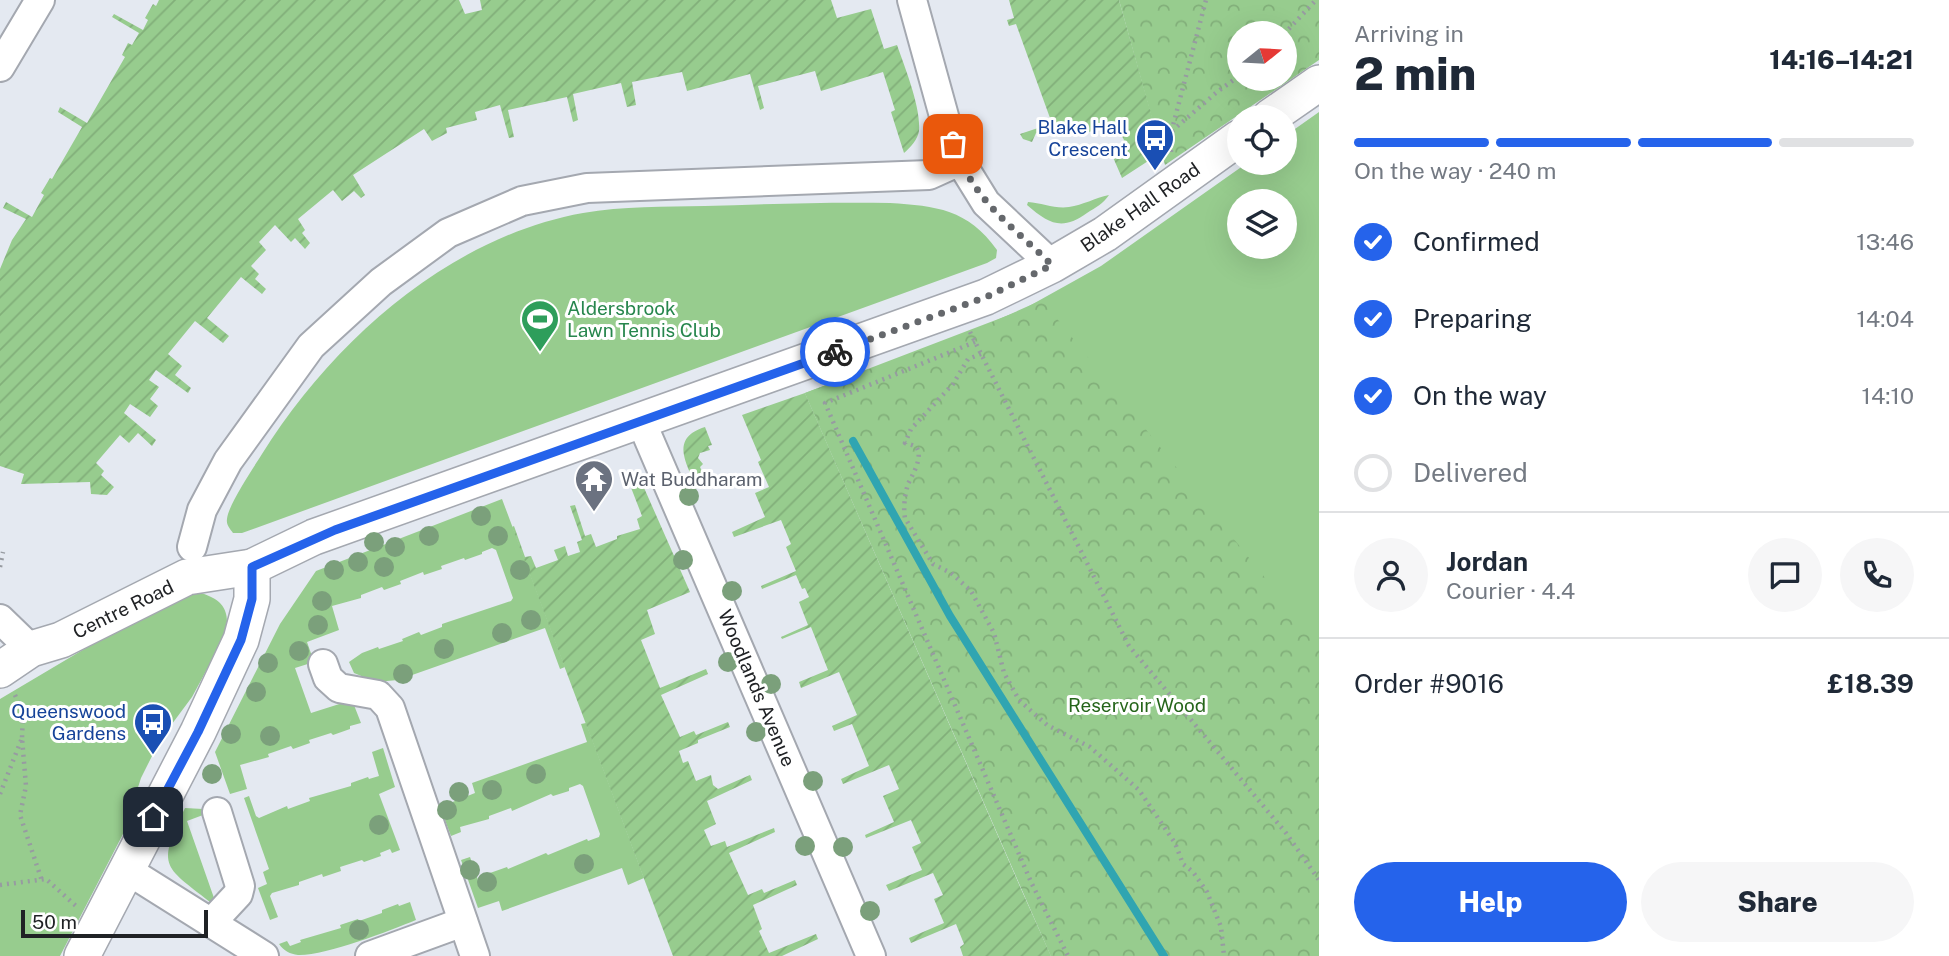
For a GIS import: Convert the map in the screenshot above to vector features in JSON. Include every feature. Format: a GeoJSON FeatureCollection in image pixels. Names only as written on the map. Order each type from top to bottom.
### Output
{"type":"FeatureCollection","features":[{"type":"Feature","properties":{"kind":"main road"},"geometry":{"type":"LineString","coordinates":[[1287,105],[1319,83]]}},
{"type":"Feature","properties":{"kind":"main road","name":"Blake Hall Road"},"geometry":{"type":"LineString","coordinates":[[252,567],[314,537],[986,297],[1052,265],[1105,234],[1227,146]]}},
{"type":"Feature","properties":{"kind":"main road"},"geometry":{"type":"LineString","coordinates":[[82,956],[198,732],[241,640],[252,599],[252,567]]}},
{"type":"Feature","properties":{"kind":"main road","name":"Centre Road"},"geometry":{"type":"LineString","coordinates":[[6,681],[32,649],[61,640],[187,577],[252,567]]}},
{"type":"Feature","properties":{"kind":"street"},"geometry":{"type":"LineString","coordinates":[[0,67],[40,0]]}},
{"type":"Feature","properties":{"kind":"street"},"geometry":{"type":"LineString","coordinates":[[912,0],[947,127],[960,162],[986,203],[1052,265]]}},
{"type":"Feature","properties":{"kind":"street"},"geometry":{"type":"LineString","coordinates":[[192,547],[202,510],[228,461],[311,346],[381,282],[448,233],[522,201],[587,188],[901,177],[929,175],[960,162]]}},
{"type":"Feature","properties":{"kind":"street","name":"Woodlands Avenue"},"geometry":{"type":"LineString","coordinates":[[640,421],[871,956]]}},
{"type":"Feature","properties":{"kind":"street"},"geometry":{"type":"LineString","coordinates":[[0,619],[32,649]]}},
{"type":"Feature","properties":{"kind":"street"},"geometry":{"type":"LineString","coordinates":[[323,664],[328,678],[339,688],[378,695],[390,708],[475,956]]}},
{"type":"Feature","properties":{"kind":"street"},"geometry":{"type":"LineString","coordinates":[[211,923],[238,894],[240,886],[217,812]]}},
{"type":"Feature","properties":{"kind":"street"},"geometry":{"type":"LineString","coordinates":[[127,870],[264,956]]}},
{"type":"Feature","properties":{"kind":"street"},"geometry":{"type":"LineString","coordinates":[[370,956],[463,922]]}},
{"type":"Feature","properties":{"kind":"path"},"geometry":{"type":"LineString","coordinates":[[1181,179],[1171,161],[1171,133],[1206,0]]}},
{"type":"Feature","properties":{"kind":"path"},"geometry":{"type":"LineString","coordinates":[[1296,21],[1316,0]]}},
{"type":"Feature","properties":{"kind":"path"},"geometry":{"type":"LineString","coordinates":[[1171,133],[1227,85]]}},
{"type":"Feature","properties":{"kind":"path"},"geometry":{"type":"LineString","coordinates":[[970,332],[1129,646],[1286,833],[1319,880]]}},
{"type":"Feature","properties":{"kind":"path"},"geometry":{"type":"LineString","coordinates":[[975,342],[825,403],[1026,870],[1068,956]]}},
{"type":"Feature","properties":{"kind":"path"},"geometry":{"type":"LineString","coordinates":[[981,354],[968,359],[953,384],[905,438],[905,443],[916,447],[918,451],[917,471],[908,485],[905,518],[933,564],[951,573],[971,591],[994,633],[1004,673],[1019,700],[1047,725],[1090,747],[1139,790],[1175,843],[1183,864],[1193,872],[1207,892],[1222,927],[1224,956]]}},
{"type":"Feature","properties":{"kind":"path"},"geometry":{"type":"LineString","coordinates":[[0,567],[3,552]]}},
{"type":"Feature","properties":{"kind":"path"},"geometry":{"type":"LineString","coordinates":[[6,681],[23,713],[26,786],[20,815],[42,881]]}},
{"type":"Feature","properties":{"kind":"path"},"geometry":{"type":"LineString","coordinates":[[0,794],[23,738]]}},
{"type":"Feature","properties":{"kind":"path"},"geometry":{"type":"LineString","coordinates":[[0,885],[46,879],[83,913]]}},
{"type":"Feature","properties":{"kind":"green space"},"geometry":{"type":"Polygon","coordinates":[[[159,0],[459,0],[465,14],[482,10],[480,0],[831,0],[837,18],[871,9],[884,49],[897,45],[915,99],[919,131],[904,153],[891,112],[895,110],[883,72],[821,91],[815,71],[758,86],[764,108],[760,110],[750,74],[687,91],[682,72],[632,82],[636,105],[627,107],[621,83],[573,94],[578,120],[573,122],[567,97],[508,110],[514,137],[509,138],[500,105],[475,112],[477,120],[446,128],[447,133],[432,141],[424,129],[353,175],[365,195],[361,198],[354,191],[342,201],[333,190],[298,219],[305,230],[302,233],[310,243],[305,249],[295,238],[291,242],[275,225],[259,242],[266,250],[251,266],[259,274],[255,279],[266,289],[262,294],[241,277],[207,318],[229,336],[223,343],[195,321],[168,354],[182,366],[175,375],[191,388],[188,393],[156,370],[149,380],[159,387],[150,399],[158,406],[150,417],[130,404],[124,413],[156,440],[152,446],[138,433],[129,443],[120,435],[96,463],[104,471],[101,475],[114,487],[107,495],[91,494],[90,482],[21,484],[24,474],[0,466],[0,269],[12,240],[26,219],[3,208],[6,202],[32,217],[44,195],[41,193],[82,127],[58,112],[60,107],[87,123],[125,57],[122,55],[128,43],[132,45],[139,33],[112,17],[114,14],[143,30],[148,20],[145,18],[153,4],[156,6],[159,0]]]}},
{"type":"Feature","properties":{"kind":"green space"},"geometry":{"type":"Polygon","coordinates":[[[1009,0],[1119,0],[1162,152],[1122,178],[1112,155],[1122,152],[1120,146],[1124,140],[1113,128],[1103,132],[1101,128],[1083,134],[1081,128],[1061,136],[1046,130],[1044,136],[1036,133],[1032,142],[1023,139],[1020,134],[1038,128],[1037,123],[1050,118],[1016,24],[1009,26],[1007,20],[1014,18],[1009,0]]]}},
{"type":"Feature","properties":{"kind":"green space"},"geometry":{"type":"Polygon","coordinates":[[[1119,0],[1319,0],[1319,60],[1297,75],[1297,21],[1227,21],[1227,91],[1274,91],[1253,105],[1227,105],[1227,123],[1165,165],[1119,0]]]}},
{"type":"Feature","properties":{"kind":"green space","name":"Reservoir Wood"},"geometry":{"type":"Polygon","coordinates":[[[1319,112],[1319,956],[1051,956],[805,393],[1022,310],[1101,266],[1230,175],[1297,175],[1297,128],[1319,112]]]}},
{"type":"Feature","properties":{"kind":"green space"},"geometry":{"type":"Polygon","coordinates":[[[1109,195],[1078,219],[1063,223],[1049,221],[1027,205],[1028,202],[1069,207],[1109,195]]]}},
{"type":"Feature","properties":{"kind":"green space","name":"Aldersbrook Lawn Tennis Club"},"geometry":{"type":"Polygon","coordinates":[[[890,203],[936,208],[963,218],[986,236],[997,250],[996,258],[242,533],[233,533],[228,527],[228,513],[236,496],[291,412],[323,372],[359,334],[399,300],[441,270],[486,245],[534,226],[583,213],[613,209],[890,203]]]}},
{"type":"Feature","properties":{"kind":"green space","name":"Reservoir Wood"},"geometry":{"type":"Polygon","coordinates":[[[1042,300],[1319,645],[1319,956],[1051,956],[805,393],[970,332],[1042,300]]]}},
{"type":"Feature","properties":{"kind":"green space"},"geometry":{"type":"Polygon","coordinates":[[[805,393],[1051,956],[963,956],[960,947],[964,944],[956,924],[911,943],[909,938],[944,923],[934,899],[943,895],[933,873],[889,891],[886,885],[922,870],[912,847],[921,843],[911,820],[866,838],[865,835],[894,822],[883,796],[899,789],[889,765],[843,784],[841,779],[869,766],[852,724],[834,731],[832,726],[857,715],[839,672],[801,688],[799,682],[828,670],[811,627],[782,639],[781,637],[808,625],[799,602],[809,597],[796,575],[762,589],[761,586],[796,571],[786,547],[791,544],[781,520],[734,537],[732,532],[765,517],[755,493],[769,487],[742,415],[805,393]]]}},
{"type":"Feature","properties":{"kind":"green space"},"geometry":{"type":"Polygon","coordinates":[[[705,427],[712,445],[708,446],[710,450],[700,453],[698,458],[703,464],[700,467],[706,480],[711,480],[696,486],[685,460],[684,444],[687,437],[705,427]]]}},
{"type":"Feature","properties":{"kind":"green space"},"geometry":{"type":"Polygon","coordinates":[[[641,481],[690,592],[647,610],[655,634],[641,640],[660,688],[706,669],[708,674],[661,695],[680,737],[694,731],[696,735],[728,722],[730,727],[679,751],[683,763],[688,761],[696,781],[711,775],[713,785],[718,789],[750,775],[752,780],[707,801],[716,824],[704,830],[711,846],[725,841],[727,847],[774,828],[775,832],[729,853],[748,895],[762,889],[764,893],[795,880],[797,885],[753,905],[762,929],[759,931],[769,953],[816,934],[818,939],[782,956],[673,956],[512,527],[514,526],[525,557],[531,556],[536,568],[558,560],[554,550],[565,546],[568,556],[580,552],[577,542],[582,540],[570,506],[575,505],[585,536],[591,534],[596,547],[617,539],[617,536],[640,529],[637,519],[642,516],[630,485],[641,481]]]}},
{"type":"Feature","properties":{"kind":"green space"},"geometry":{"type":"Polygon","coordinates":[[[502,499],[565,667],[560,669],[545,628],[398,680],[376,682],[354,673],[349,662],[362,653],[403,641],[402,639],[419,632],[421,635],[442,627],[442,624],[511,601],[513,598],[496,550],[492,548],[465,560],[464,558],[441,566],[442,569],[424,575],[423,572],[400,581],[401,584],[384,590],[382,587],[361,595],[361,598],[332,606],[339,630],[307,642],[314,662],[295,668],[311,713],[352,700],[361,723],[333,735],[331,733],[309,740],[310,743],[293,749],[291,746],[268,754],[269,757],[240,765],[247,789],[230,794],[215,752],[280,624],[316,571],[502,499]]]}},
{"type":"Feature","properties":{"kind":"green space"},"geometry":{"type":"Polygon","coordinates":[[[201,593],[215,599],[224,608],[227,620],[225,636],[192,697],[153,754],[141,778],[123,834],[60,956],[0,956],[0,699],[180,594],[201,593]]]}},
{"type":"Feature","properties":{"kind":"green space"},"geometry":{"type":"Polygon","coordinates":[[[586,723],[644,878],[628,885],[622,868],[502,911],[499,901],[478,908],[461,860],[470,857],[478,880],[546,853],[548,855],[587,839],[588,841],[599,837],[583,786],[580,784],[569,788],[569,791],[553,796],[551,794],[512,811],[511,808],[489,816],[489,819],[460,827],[461,832],[451,836],[440,807],[475,793],[472,783],[587,742],[581,724],[586,723]]]}},
{"type":"Feature","properties":{"kind":"green space"},"geometry":{"type":"Polygon","coordinates":[[[383,748],[395,787],[379,794],[400,850],[392,853],[390,849],[380,853],[381,856],[340,867],[341,871],[323,877],[322,874],[299,882],[299,885],[272,893],[270,896],[278,917],[270,920],[258,888],[267,884],[263,872],[269,869],[244,798],[249,796],[259,818],[287,806],[288,809],[310,801],[309,798],[351,786],[351,783],[368,777],[379,776],[372,752],[383,748]]]}},
{"type":"Feature","properties":{"kind":"green space"},"geometry":{"type":"Polygon","coordinates":[[[185,808],[203,809],[203,815],[187,821],[214,898],[214,905],[175,873],[170,865],[170,843],[185,808]]]}},
{"type":"Feature","properties":{"kind":"green space"},"geometry":{"type":"Polygon","coordinates":[[[410,902],[416,920],[357,942],[324,952],[298,955],[287,952],[279,944],[287,941],[290,946],[301,942],[300,940],[341,928],[340,925],[358,919],[359,921],[398,904],[399,906],[410,902]]]}},
{"type":"Feature","properties":{"kind":"waterway"},"geometry":{"type":"LineString","coordinates":[[853,441],[950,616],[1164,956]]}},
{"type":"Feature","properties":{"kind":"way so far"},"geometry":{"type":"LineString","coordinates":[[835,352],[986,297],[1052,265],[986,203],[975,189],[953,144]]}},
{"type":"Feature","properties":{"kind":"place","name":"Blake Hall Crescent"},"geometry":{"type":"Point","coordinates":[1155,172]}},
{"type":"Feature","properties":{"kind":"place","name":"Aldersbrook Lawn Tennis Club"},"geometry":{"type":"Point","coordinates":[540,353]}},
{"type":"Feature","properties":{"kind":"place","name":"Wat Buddharam"},"geometry":{"type":"Point","coordinates":[594,513]}},
{"type":"Feature","properties":{"kind":"place","name":"Queenswood Gardens"},"geometry":{"type":"Point","coordinates":[153,756]}},
{"type":"Feature","properties":{"kind":"route"},"geometry":{"type":"LineString","coordinates":[[153,817],[198,732],[241,640],[252,599],[252,567],[314,537],[835,352]]}}]}
